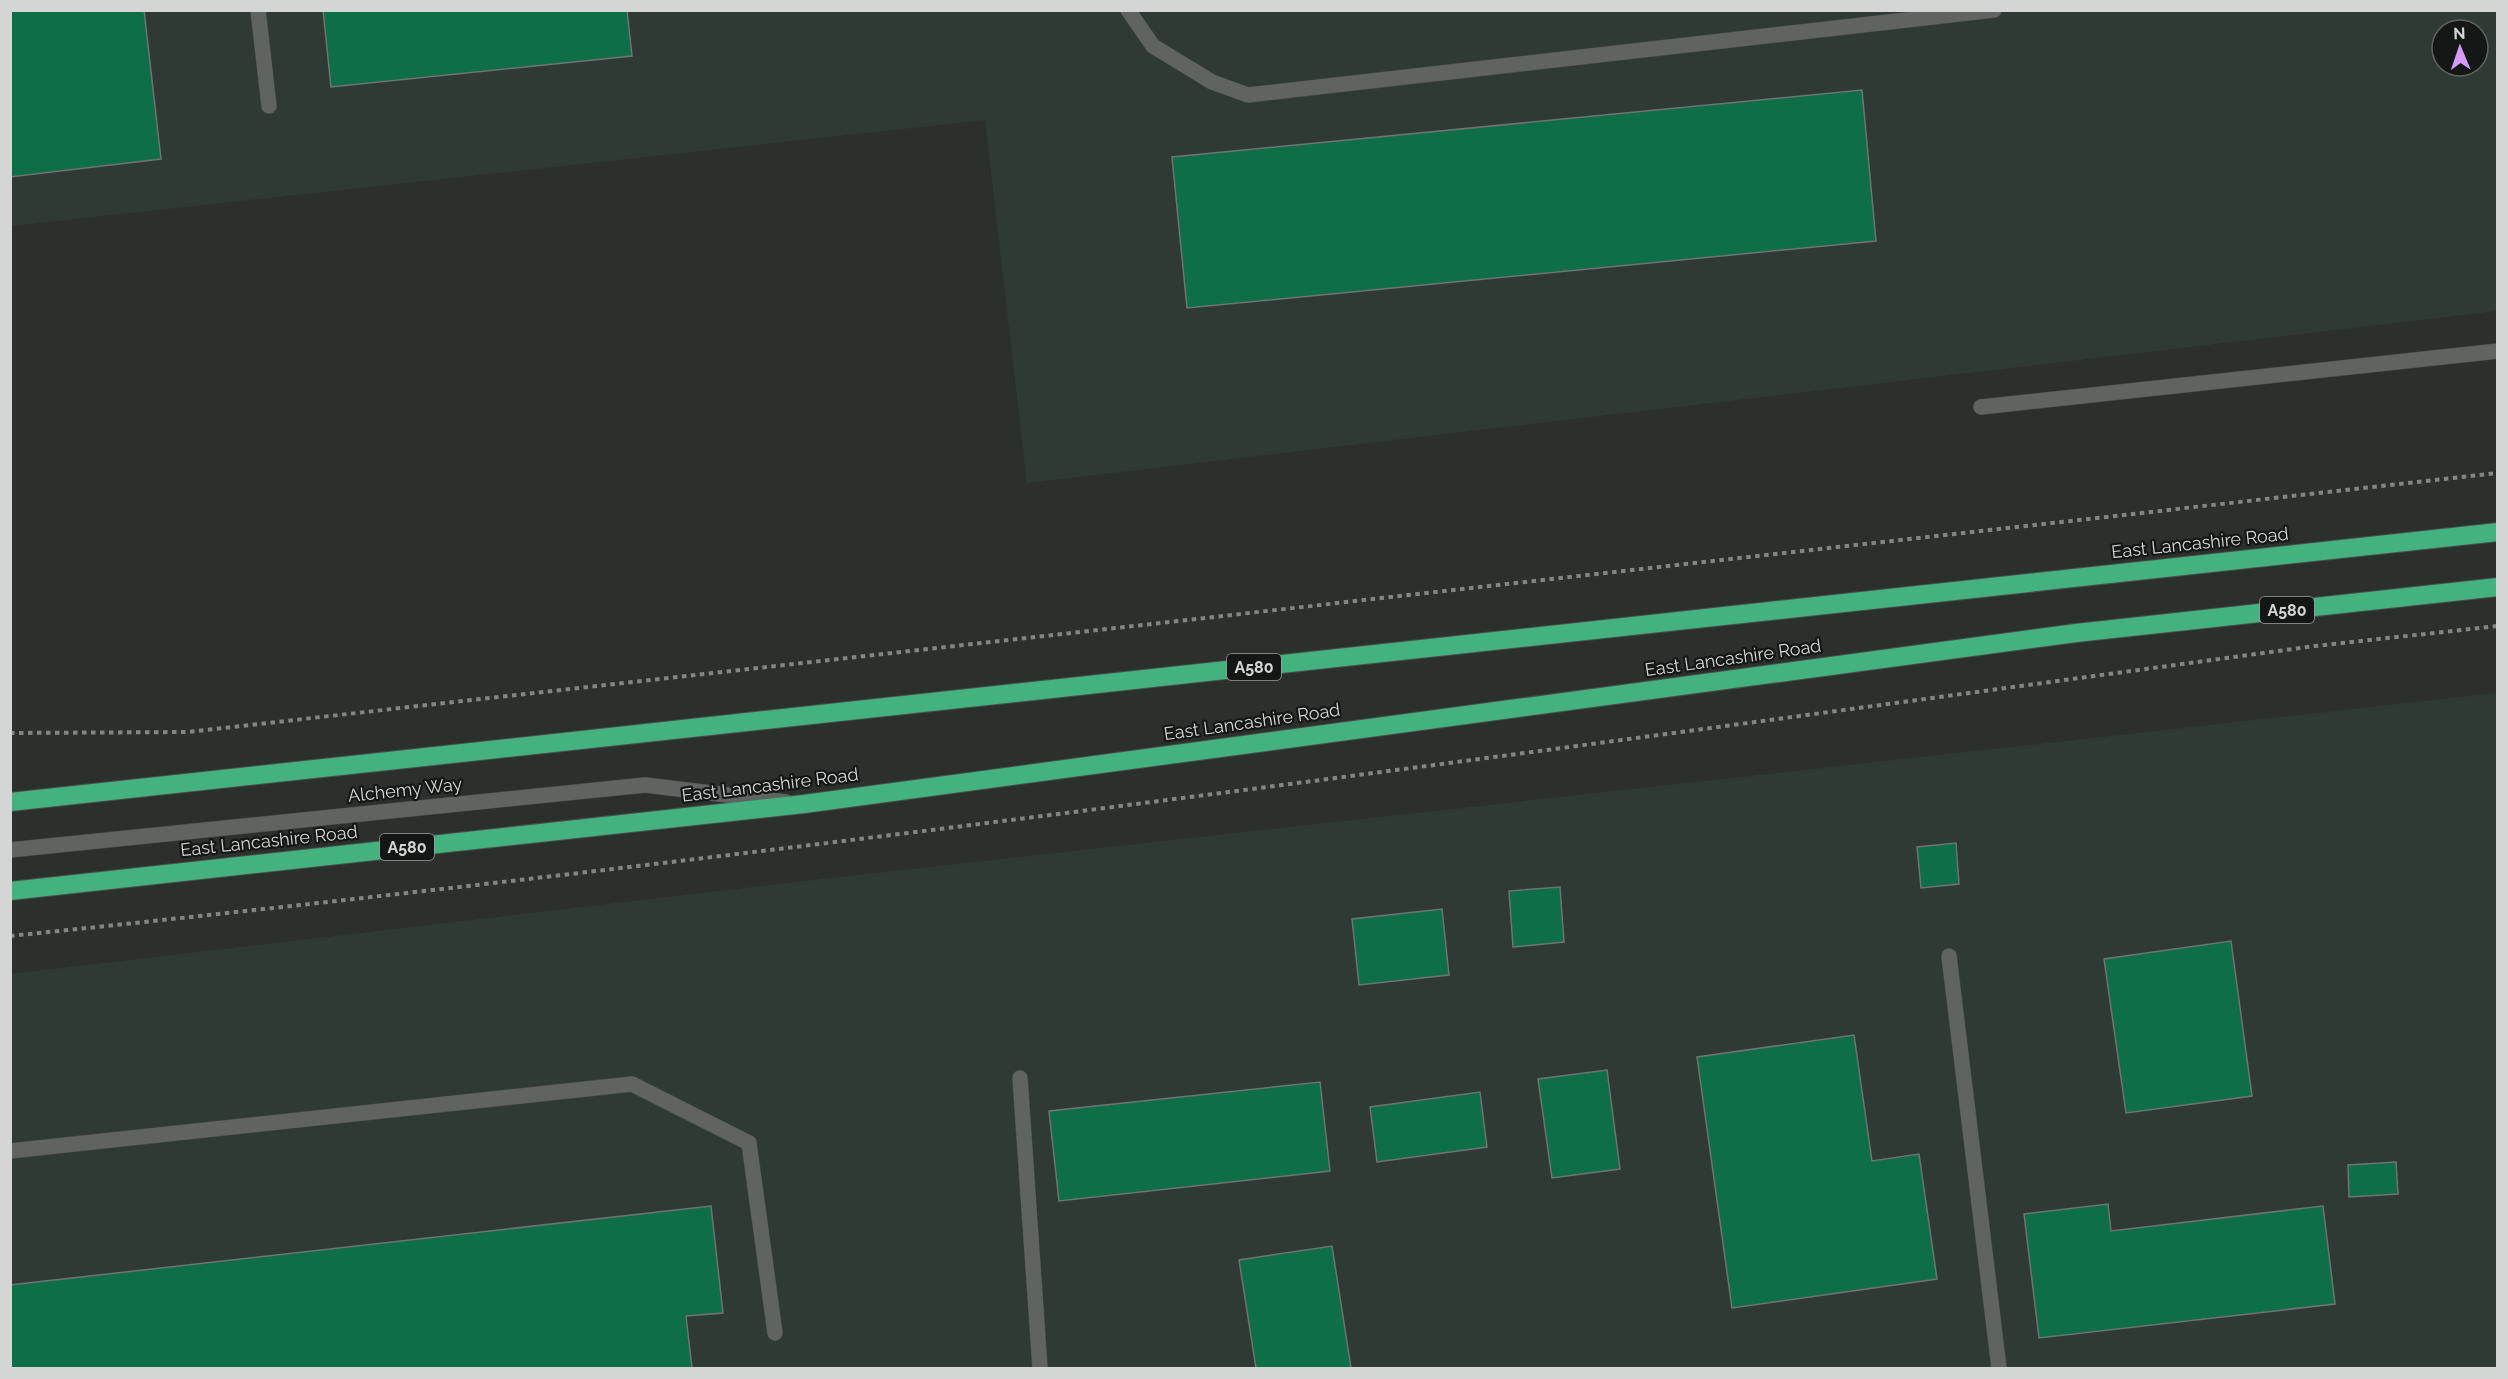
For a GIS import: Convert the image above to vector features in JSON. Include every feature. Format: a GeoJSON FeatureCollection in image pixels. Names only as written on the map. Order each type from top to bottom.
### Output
{"type":"FeatureCollection","features":[{"type":"Feature","properties":{"kind":"highway","name":"East Lancashire Road"},"geometry":{"type":"LineString","coordinates":[[10,802],[2498,532]]}},
{"type":"Feature","properties":{"kind":"highway","name":"East Lancashire Road"},"geometry":{"type":"LineString","coordinates":[[10,891],[804,804],[2076,633],[2498,587]]}},
{"type":"Feature","properties":{"kind":"street"},"geometry":{"type":"LineString","coordinates":[[258,10],[269,106]]}},
{"type":"Feature","properties":{"kind":"street"},"geometry":{"type":"LineString","coordinates":[[1128,10],[1153,46],[1212,82],[1248,95],[1994,10]]}},
{"type":"Feature","properties":{"kind":"street"},"geometry":{"type":"LineString","coordinates":[[1981,407],[2498,351]]}},
{"type":"Feature","properties":{"kind":"street","name":"Alchemy Way"},"geometry":{"type":"LineString","coordinates":[[10,850],[645,785],[804,804]]}},
{"type":"Feature","properties":{"kind":"street"},"geometry":{"type":"LineString","coordinates":[[1949,956],[1999,1368]]}},
{"type":"Feature","properties":{"kind":"street"},"geometry":{"type":"LineString","coordinates":[[1020,1078],[1040,1368]]}},
{"type":"Feature","properties":{"kind":"street"},"geometry":{"type":"LineString","coordinates":[[10,1150],[632,1083],[749,1143],[775,1333]]}},
{"type":"Feature","properties":{"kind":"path"},"geometry":{"type":"LineString","coordinates":[[10,733],[188,732],[2498,473]]}},
{"type":"Feature","properties":{"kind":"path"},"geometry":{"type":"LineString","coordinates":[[10,936],[241,912],[1102,809],[2303,648],[2498,626]]}},
{"type":"Feature","properties":{"kind":"shaded area"},"geometry":{"type":"Polygon","coordinates":[[[10,11],[2497,11],[2497,311],[1027,483],[985,120],[11,226],[10,11]]]}},
{"type":"Feature","properties":{"kind":"shaded area"},"geometry":{"type":"Polygon","coordinates":[[[2497,693],[2497,1368],[11,1368],[10,974],[814,880],[2497,693]]]}},
{"type":"Feature","properties":{"kind":"building"},"geometry":{"type":"Polygon","coordinates":[[[10,10],[144,10],[161,159],[10,177],[10,10]]]}},
{"type":"Feature","properties":{"kind":"building"},"geometry":{"type":"Polygon","coordinates":[[[323,10],[627,10],[632,56],[331,87],[323,10]]]}},
{"type":"Feature","properties":{"kind":"building"},"geometry":{"type":"Polygon","coordinates":[[[1862,90],[1876,241],[1187,308],[1172,157],[1862,90]]]}},
{"type":"Feature","properties":{"kind":"building"},"geometry":{"type":"Polygon","coordinates":[[[1956,843],[1959,884],[1921,888],[1917,847],[1956,843]]]}},
{"type":"Feature","properties":{"kind":"building"},"geometry":{"type":"Polygon","coordinates":[[[1560,887],[1564,942],[1513,947],[1509,891],[1560,887]]]}},
{"type":"Feature","properties":{"kind":"building"},"geometry":{"type":"Polygon","coordinates":[[[1442,909],[1449,975],[1359,985],[1352,919],[1442,909]]]}},
{"type":"Feature","properties":{"kind":"building"},"geometry":{"type":"Polygon","coordinates":[[[2231,941],[2252,1096],[2126,1113],[2104,959],[2231,941]]]}},
{"type":"Feature","properties":{"kind":"building"},"geometry":{"type":"Polygon","coordinates":[[[1854,1035],[1872,1161],[1919,1154],[1937,1279],[1732,1308],[1697,1057],[1854,1035]]]}},
{"type":"Feature","properties":{"kind":"building"},"geometry":{"type":"Polygon","coordinates":[[[1607,1070],[1620,1169],[1552,1178],[1538,1079],[1607,1070]]]}},
{"type":"Feature","properties":{"kind":"building"},"geometry":{"type":"Polygon","coordinates":[[[1320,1082],[1330,1171],[1059,1201],[1049,1111],[1320,1082]]]}},
{"type":"Feature","properties":{"kind":"building"},"geometry":{"type":"Polygon","coordinates":[[[1480,1092],[1487,1147],[1377,1162],[1370,1107],[1480,1092]]]}},
{"type":"Feature","properties":{"kind":"building"},"geometry":{"type":"Polygon","coordinates":[[[2396,1162],[2398,1194],[2349,1197],[2348,1165],[2396,1162]]]}},
{"type":"Feature","properties":{"kind":"building"},"geometry":{"type":"Polygon","coordinates":[[[2108,1204],[2111,1231],[2323,1206],[2335,1304],[2039,1338],[2024,1214],[2108,1204]]]}},
{"type":"Feature","properties":{"kind":"building"},"geometry":{"type":"Polygon","coordinates":[[[711,1206],[723,1313],[686,1316],[692,1368],[10,1368],[10,1285],[711,1206]]]}},
{"type":"Feature","properties":{"kind":"building"},"geometry":{"type":"Polygon","coordinates":[[[1332,1246],[1351,1368],[1256,1368],[1239,1260],[1332,1246]]]}}]}
